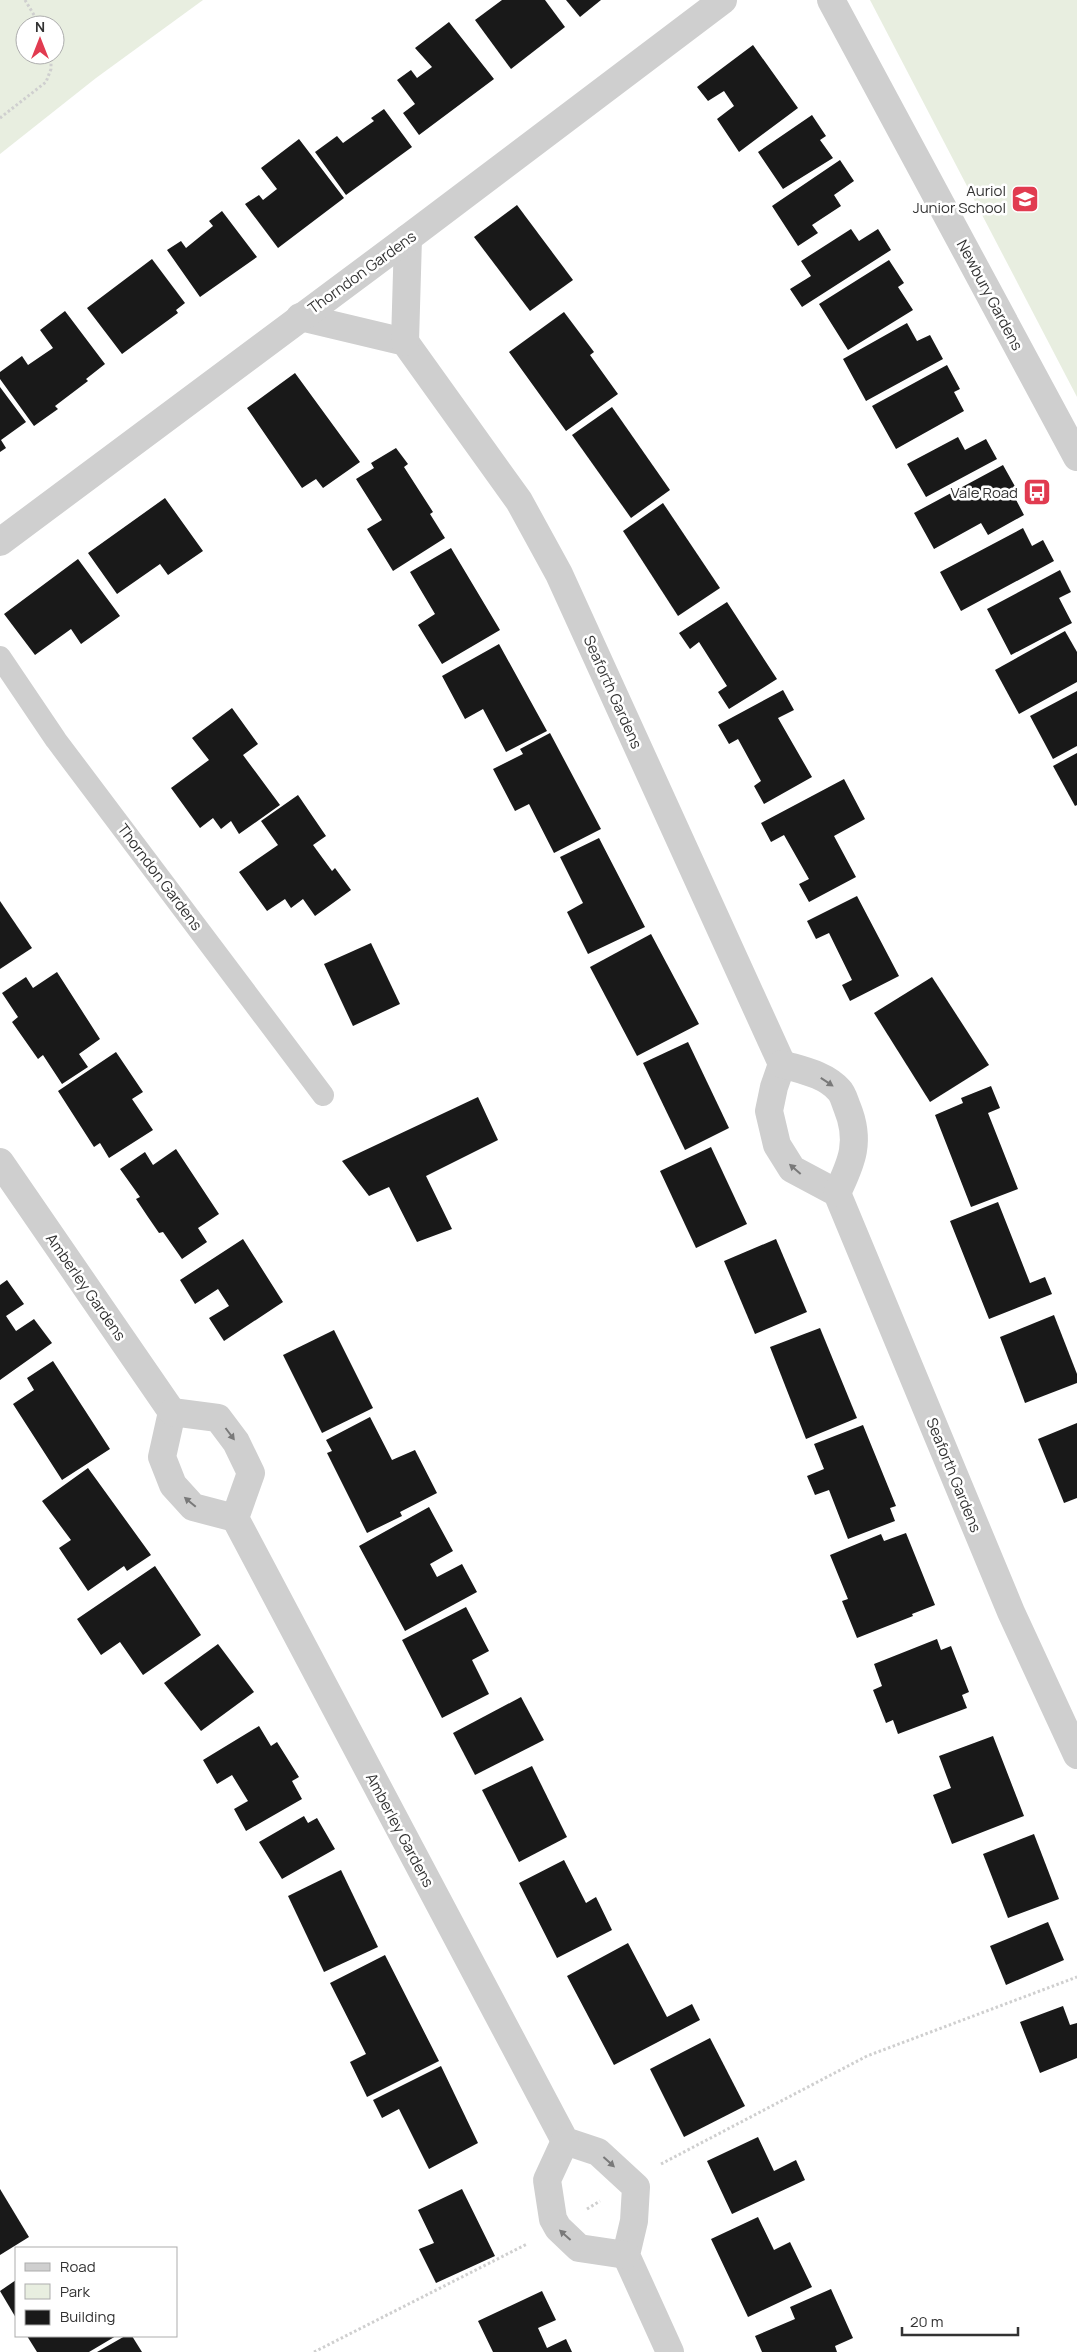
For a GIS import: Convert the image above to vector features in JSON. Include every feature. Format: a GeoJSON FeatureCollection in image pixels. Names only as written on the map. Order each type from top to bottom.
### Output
{"type":"FeatureCollection","features":[{"type":"Feature","properties":{"kind":"street","name":"Thorndon Gardens"},"geometry":{"type":"LineString","coordinates":[[0,542],[723,0]]}},
{"type":"Feature","properties":{"kind":"street","name":"Newbury Gardens"},"geometry":{"type":"LineString","coordinates":[[831,0],[1077,457]]}},
{"type":"Feature","properties":{"kind":"street"},"geometry":{"type":"LineString","coordinates":[[300,317],[405,342],[408,238]]}},
{"type":"Feature","properties":{"kind":"street","name":"Seaforth Gardens"},"geometry":{"type":"LineString","coordinates":[[405,342],[519,501],[559,574],[782,1064]]}},
{"type":"Feature","properties":{"kind":"street"},"geometry":{"type":"LineString","coordinates":[[782,1064],[818,1075],[840,1090],[856,1138],[851,1165],[837,1193],[792,1169],[777,1145],[769,1112],[774,1087],[782,1064]]}},
{"type":"Feature","properties":{"kind":"street","name":"Amberley Gardens"},"geometry":{"type":"LineString","coordinates":[[0,1162],[172,1412]]}},
{"type":"Feature","properties":{"kind":"street","name":"Seaforth Gardens"},"geometry":{"type":"LineString","coordinates":[[837,1193],[1011,1612],[1077,1755]]}},
{"type":"Feature","properties":{"kind":"street"},"geometry":{"type":"LineString","coordinates":[[172,1412],[218,1418],[236,1442],[251,1473],[235,1518],[193,1507],[173,1485],[162,1457],[172,1412]]}},
{"type":"Feature","properties":{"kind":"street","name":"Amberley Gardens"},"geometry":{"type":"LineString","coordinates":[[235,1518],[565,2141]]}},
{"type":"Feature","properties":{"kind":"street"},"geometry":{"type":"LineString","coordinates":[[626,2255],[580,2248],[558,2228],[554,2219],[547,2180],[565,2141],[598,2152],[636,2187],[634,2220],[626,2255],[670,2352]]}},
{"type":"Feature","properties":{"kind":"lane","name":"Thorndon Gardens"},"geometry":{"type":"LineString","coordinates":[[0,657],[56,740],[323,1095]]}},
{"type":"Feature","properties":{"kind":"path"},"geometry":{"type":"LineString","coordinates":[[25,0],[34,15]]}},
{"type":"Feature","properties":{"kind":"path"},"geometry":{"type":"LineString","coordinates":[[0,118],[46,82],[51,65]]}},
{"type":"Feature","properties":{"kind":"path"},"geometry":{"type":"LineString","coordinates":[[314,2352],[558,2228],[630,2181],[867,2056],[1077,1977]]}},
{"type":"Feature","properties":{"kind":"green space"},"geometry":{"type":"Polygon","coordinates":[[[0,0],[203,0],[96,78],[0,154],[0,0]]]}},
{"type":"Feature","properties":{"kind":"green space","name":"Auriol Junior School"},"geometry":{"type":"Polygon","coordinates":[[[870,0],[1077,0],[1077,397],[870,0]]]}},
{"type":"Feature","properties":{"kind":"building"},"geometry":{"type":"Polygon","coordinates":[[[502,0],[545,0],[565,27],[511,69],[475,20],[502,0]]]}},
{"type":"Feature","properties":{"kind":"building"},"geometry":{"type":"Polygon","coordinates":[[[566,0],[601,0],[580,17],[566,0]]]}},
{"type":"Feature","properties":{"kind":"building"},"geometry":{"type":"Polygon","coordinates":[[[449,22],[494,79],[419,135],[403,113],[415,104],[397,80],[411,70],[417,78],[432,67],[415,48],[449,22]]]}},
{"type":"Feature","properties":{"kind":"building"},"geometry":{"type":"Polygon","coordinates":[[[753,45],[798,108],[739,152],[717,119],[734,106],[724,91],[708,101],[697,87],[753,45]]]}},
{"type":"Feature","properties":{"kind":"building"},"geometry":{"type":"Polygon","coordinates":[[[384,109],[412,147],[346,195],[315,152],[337,136],[343,143],[374,121],[371,118],[384,109]]]}},
{"type":"Feature","properties":{"kind":"building"},"geometry":{"type":"Polygon","coordinates":[[[812,115],[826,136],[820,140],[833,158],[783,189],[758,152],[812,115]]]}},
{"type":"Feature","properties":{"kind":"building"},"geometry":{"type":"Polygon","coordinates":[[[299,139],[344,198],[278,248],[245,204],[259,195],[263,200],[277,189],[261,168],[299,139]]]}},
{"type":"Feature","properties":{"kind":"building"},"geometry":{"type":"Polygon","coordinates":[[[840,160],[854,181],[834,195],[841,206],[812,225],[818,233],[798,246],[772,206],[840,160]]]}},
{"type":"Feature","properties":{"kind":"building"},"geometry":{"type":"Polygon","coordinates":[[[517,205],[573,280],[530,311],[474,237],[517,205]]]}},
{"type":"Feature","properties":{"kind":"building"},"geometry":{"type":"Polygon","coordinates":[[[222,211],[257,257],[200,297],[167,250],[181,241],[186,248],[213,226],[209,221],[222,211]]]}},
{"type":"Feature","properties":{"kind":"building"},"geometry":{"type":"Polygon","coordinates":[[[851,229],[859,241],[878,229],[891,250],[802,307],[790,289],[811,276],[801,261],[851,229]]]}},
{"type":"Feature","properties":{"kind":"building"},"geometry":{"type":"Polygon","coordinates":[[[152,259],[185,303],[176,310],[178,313],[122,354],[87,308],[152,259]]]}},
{"type":"Feature","properties":{"kind":"building"},"geometry":{"type":"Polygon","coordinates":[[[889,260],[904,283],[898,287],[913,310],[848,350],[819,304],[889,260]]]}},
{"type":"Feature","properties":{"kind":"building"},"geometry":{"type":"Polygon","coordinates":[[[65,311],[105,364],[86,379],[88,381],[55,406],[58,409],[34,426],[0,379],[0,372],[22,356],[28,365],[53,348],[40,330],[65,311]]]}},
{"type":"Feature","properties":{"kind":"building"},"geometry":{"type":"Polygon","coordinates":[[[564,312],[594,352],[590,355],[618,394],[566,431],[509,352],[564,312]]]}},
{"type":"Feature","properties":{"kind":"building"},"geometry":{"type":"Polygon","coordinates":[[[907,323],[917,341],[930,335],[943,359],[866,401],[843,359],[907,323]]]}},
{"type":"Feature","properties":{"kind":"building"},"geometry":{"type":"Polygon","coordinates":[[[947,365],[960,389],[954,392],[964,411],[896,449],[872,406],[947,365]]]}},
{"type":"Feature","properties":{"kind":"building"},"geometry":{"type":"Polygon","coordinates":[[[295,373],[360,462],[323,488],[316,479],[302,488],[247,408],[295,373]]]}},
{"type":"Feature","properties":{"kind":"building"},"geometry":{"type":"Polygon","coordinates":[[[0,387],[26,422],[1,440],[6,448],[0,452],[0,387]]]}},
{"type":"Feature","properties":{"kind":"building"},"geometry":{"type":"Polygon","coordinates":[[[612,407],[670,490],[631,518],[572,435],[612,407]]]}},
{"type":"Feature","properties":{"kind":"building"},"geometry":{"type":"Polygon","coordinates":[[[958,437],[965,450],[986,439],[997,459],[926,497],[907,464],[958,437]]]}},
{"type":"Feature","properties":{"kind":"building"},"geometry":{"type":"Polygon","coordinates":[[[396,448],[408,464],[404,467],[433,512],[430,514],[445,538],[393,571],[367,529],[382,520],[356,479],[374,468],[371,463],[396,448]]]}},
{"type":"Feature","properties":{"kind":"building"},"geometry":{"type":"Polygon","coordinates":[[[1003,465],[1017,490],[1012,492],[1024,515],[988,535],[981,523],[934,549],[914,513],[1003,465]]]}},
{"type":"Feature","properties":{"kind":"building"},"geometry":{"type":"Polygon","coordinates":[[[165,498],[203,551],[168,575],[160,564],[117,594],[88,553],[165,498]]]}},
{"type":"Feature","properties":{"kind":"building"},"geometry":{"type":"Polygon","coordinates":[[[663,503],[720,588],[678,616],[623,531],[663,503]]]}},
{"type":"Feature","properties":{"kind":"building"},"geometry":{"type":"Polygon","coordinates":[[[1023,528],[1032,546],[1043,540],[1054,561],[961,611],[940,572],[1023,528]]]}},
{"type":"Feature","properties":{"kind":"building"},"geometry":{"type":"Polygon","coordinates":[[[451,548],[500,630],[442,664],[418,625],[435,614],[410,572],[451,548]]]}},
{"type":"Feature","properties":{"kind":"building"},"geometry":{"type":"Polygon","coordinates":[[[78,559],[120,616],[81,644],[71,629],[35,655],[4,614],[78,559]]]}},
{"type":"Feature","properties":{"kind":"building"},"geometry":{"type":"Polygon","coordinates":[[[1060,570],[1071,592],[1059,598],[1072,623],[1011,655],[987,609],[1060,570]]]}},
{"type":"Feature","properties":{"kind":"building"},"geometry":{"type":"Polygon","coordinates":[[[727,602],[777,679],[729,709],[718,692],[727,686],[699,642],[690,649],[679,633],[727,602]]]}},
{"type":"Feature","properties":{"kind":"building"},"geometry":{"type":"Polygon","coordinates":[[[1065,631],[1077,652],[1077,682],[1019,714],[995,670],[1065,631]]]}},
{"type":"Feature","properties":{"kind":"building"},"geometry":{"type":"Polygon","coordinates":[[[499,644],[547,731],[506,752],[483,709],[465,719],[442,676],[499,644]]]}},
{"type":"Feature","properties":{"kind":"building"},"geometry":{"type":"Polygon","coordinates":[[[783,690],[794,710],[778,718],[812,777],[764,804],[754,786],[761,781],[738,739],[729,744],[718,725],[783,690]]]}},
{"type":"Feature","properties":{"kind":"building"},"geometry":{"type":"Polygon","coordinates":[[[1077,691],[1077,746],[1053,759],[1030,716],[1077,691]]]}},
{"type":"Feature","properties":{"kind":"building"},"geometry":{"type":"Polygon","coordinates":[[[232,708],[258,744],[243,755],[280,805],[239,834],[231,821],[221,829],[213,818],[200,828],[171,788],[209,760],[192,738],[232,708]]]}},
{"type":"Feature","properties":{"kind":"building"},"geometry":{"type":"Polygon","coordinates":[[[550,733],[601,829],[554,853],[529,804],[515,811],[493,769],[523,754],[520,749],[550,733]]]}},
{"type":"Feature","properties":{"kind":"building"},"geometry":{"type":"Polygon","coordinates":[[[1077,753],[1077,805],[1075,806],[1053,766],[1077,753]]]}},
{"type":"Feature","properties":{"kind":"building"},"geometry":{"type":"Polygon","coordinates":[[[844,779],[865,819],[834,836],[856,877],[809,902],[799,884],[809,879],[784,835],[771,842],[761,823],[844,779]]]}},
{"type":"Feature","properties":{"kind":"building"},"geometry":{"type":"Polygon","coordinates":[[[298,795],[326,836],[313,845],[332,871],[335,868],[351,890],[315,916],[303,899],[291,908],[285,899],[267,911],[239,872],[278,845],[261,821],[298,795]]]}},
{"type":"Feature","properties":{"kind":"building"},"geometry":{"type":"Polygon","coordinates":[[[599,838],[645,927],[588,954],[567,912],[583,903],[560,857],[599,838]]]}},
{"type":"Feature","properties":{"kind":"building"},"geometry":{"type":"Polygon","coordinates":[[[857,896],[899,976],[850,1001],[842,985],[852,980],[829,933],[816,939],[807,921],[857,896]]]}},
{"type":"Feature","properties":{"kind":"building"},"geometry":{"type":"Polygon","coordinates":[[[0,901],[32,948],[0,969],[0,901]]]}},
{"type":"Feature","properties":{"kind":"building"},"geometry":{"type":"Polygon","coordinates":[[[651,934],[699,1024],[637,1056],[590,967],[651,934]]]}},
{"type":"Feature","properties":{"kind":"building"},"geometry":{"type":"Polygon","coordinates":[[[371,943],[400,1004],[353,1026],[324,964],[371,943]]]}},
{"type":"Feature","properties":{"kind":"building"},"geometry":{"type":"Polygon","coordinates":[[[57,972],[100,1039],[79,1054],[88,1067],[62,1084],[43,1055],[38,1059],[12,1022],[18,1017],[2,993],[26,977],[33,988],[57,972]]]}},
{"type":"Feature","properties":{"kind":"building"},"geometry":{"type":"Polygon","coordinates":[[[932,977],[989,1065],[930,1102],[874,1013],[932,977]]]}},
{"type":"Feature","properties":{"kind":"building"},"geometry":{"type":"Polygon","coordinates":[[[688,1042],[729,1128],[685,1150],[643,1063],[688,1042]]]}},
{"type":"Feature","properties":{"kind":"building"},"geometry":{"type":"Polygon","coordinates":[[[116,1052],[143,1092],[132,1099],[153,1130],[109,1158],[100,1143],[94,1147],[58,1091],[116,1052]]]}},
{"type":"Feature","properties":{"kind":"building"},"geometry":{"type":"Polygon","coordinates":[[[991,1086],[1000,1108],[988,1113],[1018,1189],[971,1207],[935,1115],[963,1103],[961,1098],[991,1086]]]}},
{"type":"Feature","properties":{"kind":"building"},"geometry":{"type":"Polygon","coordinates":[[[478,1097],[498,1140],[426,1176],[452,1229],[417,1242],[389,1187],[369,1196],[342,1161],[478,1097]]]}},
{"type":"Feature","properties":{"kind":"building"},"geometry":{"type":"Polygon","coordinates":[[[711,1147],[747,1224],[696,1248],[660,1171],[711,1147]]]}},
{"type":"Feature","properties":{"kind":"building"},"geometry":{"type":"Polygon","coordinates":[[[176,1149],[219,1214],[198,1228],[207,1242],[182,1259],[163,1232],[159,1233],[136,1199],[140,1197],[120,1169],[145,1152],[153,1165],[176,1149]]]}},
{"type":"Feature","properties":{"kind":"building"},"geometry":{"type":"Polygon","coordinates":[[[998,1202],[1030,1283],[1045,1277],[1052,1294],[989,1319],[950,1221],[998,1202]]]}},
{"type":"Feature","properties":{"kind":"building"},"geometry":{"type":"Polygon","coordinates":[[[243,1239],[283,1302],[224,1341],[209,1318],[229,1306],[218,1289],[195,1304],[180,1280],[243,1239]]]}},
{"type":"Feature","properties":{"kind":"building"},"geometry":{"type":"Polygon","coordinates":[[[776,1239],[807,1312],[755,1334],[724,1261],[776,1239]]]}},
{"type":"Feature","properties":{"kind":"building"},"geometry":{"type":"Polygon","coordinates":[[[7,1280],[24,1304],[6,1316],[16,1331],[34,1319],[52,1343],[0,1380],[0,1285],[7,1280]]]}},
{"type":"Feature","properties":{"kind":"building"},"geometry":{"type":"Polygon","coordinates":[[[1054,1315],[1077,1374],[1077,1383],[1025,1403],[1000,1337],[1054,1315]]]}},
{"type":"Feature","properties":{"kind":"building"},"geometry":{"type":"Polygon","coordinates":[[[820,1328],[857,1418],[806,1439],[770,1347],[820,1328]]]}},
{"type":"Feature","properties":{"kind":"building"},"geometry":{"type":"Polygon","coordinates":[[[334,1330],[373,1408],[322,1433],[283,1355],[334,1330]]]}},
{"type":"Feature","properties":{"kind":"building"},"geometry":{"type":"Polygon","coordinates":[[[53,1361],[110,1449],[62,1480],[13,1404],[34,1390],[27,1378],[53,1361]]]}},
{"type":"Feature","properties":{"kind":"building"},"geometry":{"type":"Polygon","coordinates":[[[370,1417],[392,1460],[415,1450],[437,1493],[400,1512],[402,1516],[367,1533],[327,1453],[332,1451],[326,1440],[370,1417]]]}},
{"type":"Feature","properties":{"kind":"building"},"geometry":{"type":"Polygon","coordinates":[[[1077,1423],[1077,1498],[1064,1503],[1038,1439],[1077,1423]]]}},
{"type":"Feature","properties":{"kind":"building"},"geometry":{"type":"Polygon","coordinates":[[[863,1425],[896,1506],[890,1508],[895,1521],[848,1539],[829,1490],[815,1495],[807,1476],[824,1469],[814,1444],[863,1425]]]}},
{"type":"Feature","properties":{"kind":"building"},"geometry":{"type":"Polygon","coordinates":[[[88,1468],[151,1555],[127,1571],[124,1566],[88,1591],[59,1548],[71,1540],[42,1501],[88,1468]]]}},
{"type":"Feature","properties":{"kind":"building"},"geometry":{"type":"Polygon","coordinates":[[[429,1507],[453,1551],[430,1564],[437,1577],[462,1564],[477,1592],[405,1631],[359,1546],[429,1507]]]}},
{"type":"Feature","properties":{"kind":"building"},"geometry":{"type":"Polygon","coordinates":[[[906,1533],[935,1605],[912,1614],[913,1616],[857,1638],[842,1601],[848,1599],[830,1555],[881,1534],[884,1541],[906,1533]]]}},
{"type":"Feature","properties":{"kind":"building"},"geometry":{"type":"Polygon","coordinates":[[[155,1566],[201,1635],[143,1675],[120,1642],[101,1655],[77,1619],[155,1566]]]}},
{"type":"Feature","properties":{"kind":"building"},"geometry":{"type":"Polygon","coordinates":[[[466,1607],[489,1651],[472,1660],[489,1694],[442,1718],[402,1640],[466,1607]]]}},
{"type":"Feature","properties":{"kind":"building"},"geometry":{"type":"Polygon","coordinates":[[[937,1639],[941,1650],[951,1646],[969,1692],[962,1695],[967,1708],[898,1734],[893,1720],[886,1723],[873,1690],[882,1686],[874,1664],[937,1639]]]}},
{"type":"Feature","properties":{"kind":"building"},"geometry":{"type":"Polygon","coordinates":[[[218,1644],[254,1692],[201,1731],[164,1683],[218,1644]]]}},
{"type":"Feature","properties":{"kind":"building"},"geometry":{"type":"Polygon","coordinates":[[[521,1697],[544,1740],[475,1775],[453,1733],[521,1697]]]}},
{"type":"Feature","properties":{"kind":"building"},"geometry":{"type":"Polygon","coordinates":[[[259,1726],[271,1746],[277,1742],[299,1777],[292,1781],[302,1799],[246,1831],[234,1809],[248,1801],[232,1775],[217,1784],[203,1760],[259,1726]]]}},
{"type":"Feature","properties":{"kind":"building"},"geometry":{"type":"Polygon","coordinates":[[[993,1736],[1024,1816],[952,1844],[933,1795],[951,1788],[939,1756],[993,1736]]]}},
{"type":"Feature","properties":{"kind":"building"},"geometry":{"type":"Polygon","coordinates":[[[532,1766],[567,1837],[519,1862],[482,1790],[532,1766]]]}},
{"type":"Feature","properties":{"kind":"building"},"geometry":{"type":"Polygon","coordinates":[[[304,1816],[308,1823],[317,1818],[335,1849],[282,1879],[259,1842],[304,1816]]]}},
{"type":"Feature","properties":{"kind":"building"},"geometry":{"type":"Polygon","coordinates":[[[1034,1834],[1059,1899],[1008,1918],[983,1854],[1034,1834]]]}},
{"type":"Feature","properties":{"kind":"building"},"geometry":{"type":"Polygon","coordinates":[[[564,1860],[586,1903],[596,1897],[612,1930],[557,1958],[519,1883],[564,1860]]]}},
{"type":"Feature","properties":{"kind":"building"},"geometry":{"type":"Polygon","coordinates":[[[341,1870],[378,1947],[324,1972],[288,1896],[341,1870]]]}},
{"type":"Feature","properties":{"kind":"building"},"geometry":{"type":"Polygon","coordinates":[[[1048,1922],[1064,1960],[1006,1985],[990,1946],[1048,1922]]]}},
{"type":"Feature","properties":{"kind":"building"},"geometry":{"type":"Polygon","coordinates":[[[628,1943],[667,2017],[692,2004],[700,2020],[614,2065],[567,1976],[628,1943]]]}},
{"type":"Feature","properties":{"kind":"building"},"geometry":{"type":"Polygon","coordinates":[[[385,1955],[439,2061],[367,2097],[350,2062],[366,2054],[330,1983],[385,1955]]]}},
{"type":"Feature","properties":{"kind":"building"},"geometry":{"type":"Polygon","coordinates":[[[1063,2006],[1070,2025],[1077,2023],[1077,2058],[1040,2073],[1020,2022],[1063,2006]]]}},
{"type":"Feature","properties":{"kind":"building"},"geometry":{"type":"Polygon","coordinates":[[[710,2038],[745,2106],[684,2137],[650,2069],[710,2038]]]}},
{"type":"Feature","properties":{"kind":"building"},"geometry":{"type":"Polygon","coordinates":[[[441,2066],[478,2143],[429,2169],[399,2109],[382,2118],[373,2100],[441,2066]]]}},
{"type":"Feature","properties":{"kind":"building"},"geometry":{"type":"Polygon","coordinates":[[[758,2137],[774,2171],[796,2160],[805,2180],[732,2214],[707,2161],[758,2137]]]}},
{"type":"Feature","properties":{"kind":"building"},"geometry":{"type":"Polygon","coordinates":[[[0,2189],[29,2237],[0,2255],[0,2189]]]}},
{"type":"Feature","properties":{"kind":"building"},"geometry":{"type":"Polygon","coordinates":[[[462,2189],[495,2256],[436,2283],[419,2249],[434,2243],[418,2210],[462,2189]]]}},
{"type":"Feature","properties":{"kind":"building"},"geometry":{"type":"Polygon","coordinates":[[[758,2217],[774,2250],[790,2242],[812,2287],[748,2317],[711,2239],[758,2217]]]}},
{"type":"Feature","properties":{"kind":"building"},"geometry":{"type":"Polygon","coordinates":[[[15,2281],[15,2316],[0,2291],[15,2281]]]}},
{"type":"Feature","properties":{"kind":"building"},"geometry":{"type":"Polygon","coordinates":[[[831,2289],[853,2338],[835,2346],[837,2352],[762,2352],[755,2336],[795,2319],[790,2307],[831,2289]]]}},
{"type":"Feature","properties":{"kind":"building"},"geometry":{"type":"Polygon","coordinates":[[[542,2291],[556,2320],[538,2328],[547,2348],[566,2339],[572,2352],[493,2352],[478,2321],[542,2291]]]}},
{"type":"Feature","properties":{"kind":"building"},"geometry":{"type":"Polygon","coordinates":[[[28,2337],[114,2337],[89,2352],[37,2352],[28,2337]]]}},
{"type":"Feature","properties":{"kind":"building"},"geometry":{"type":"Polygon","coordinates":[[[123,2337],[133,2337],[142,2352],[97,2352],[123,2337]]]}},
{"type":"Feature","properties":{"kind":"place","name":"Auriol Junior School"},"geometry":{"type":"Point","coordinates":[1025,199]}},
{"type":"Feature","properties":{"kind":"place","name":"Vale Road"},"geometry":{"type":"Point","coordinates":[1037,492]}}]}
